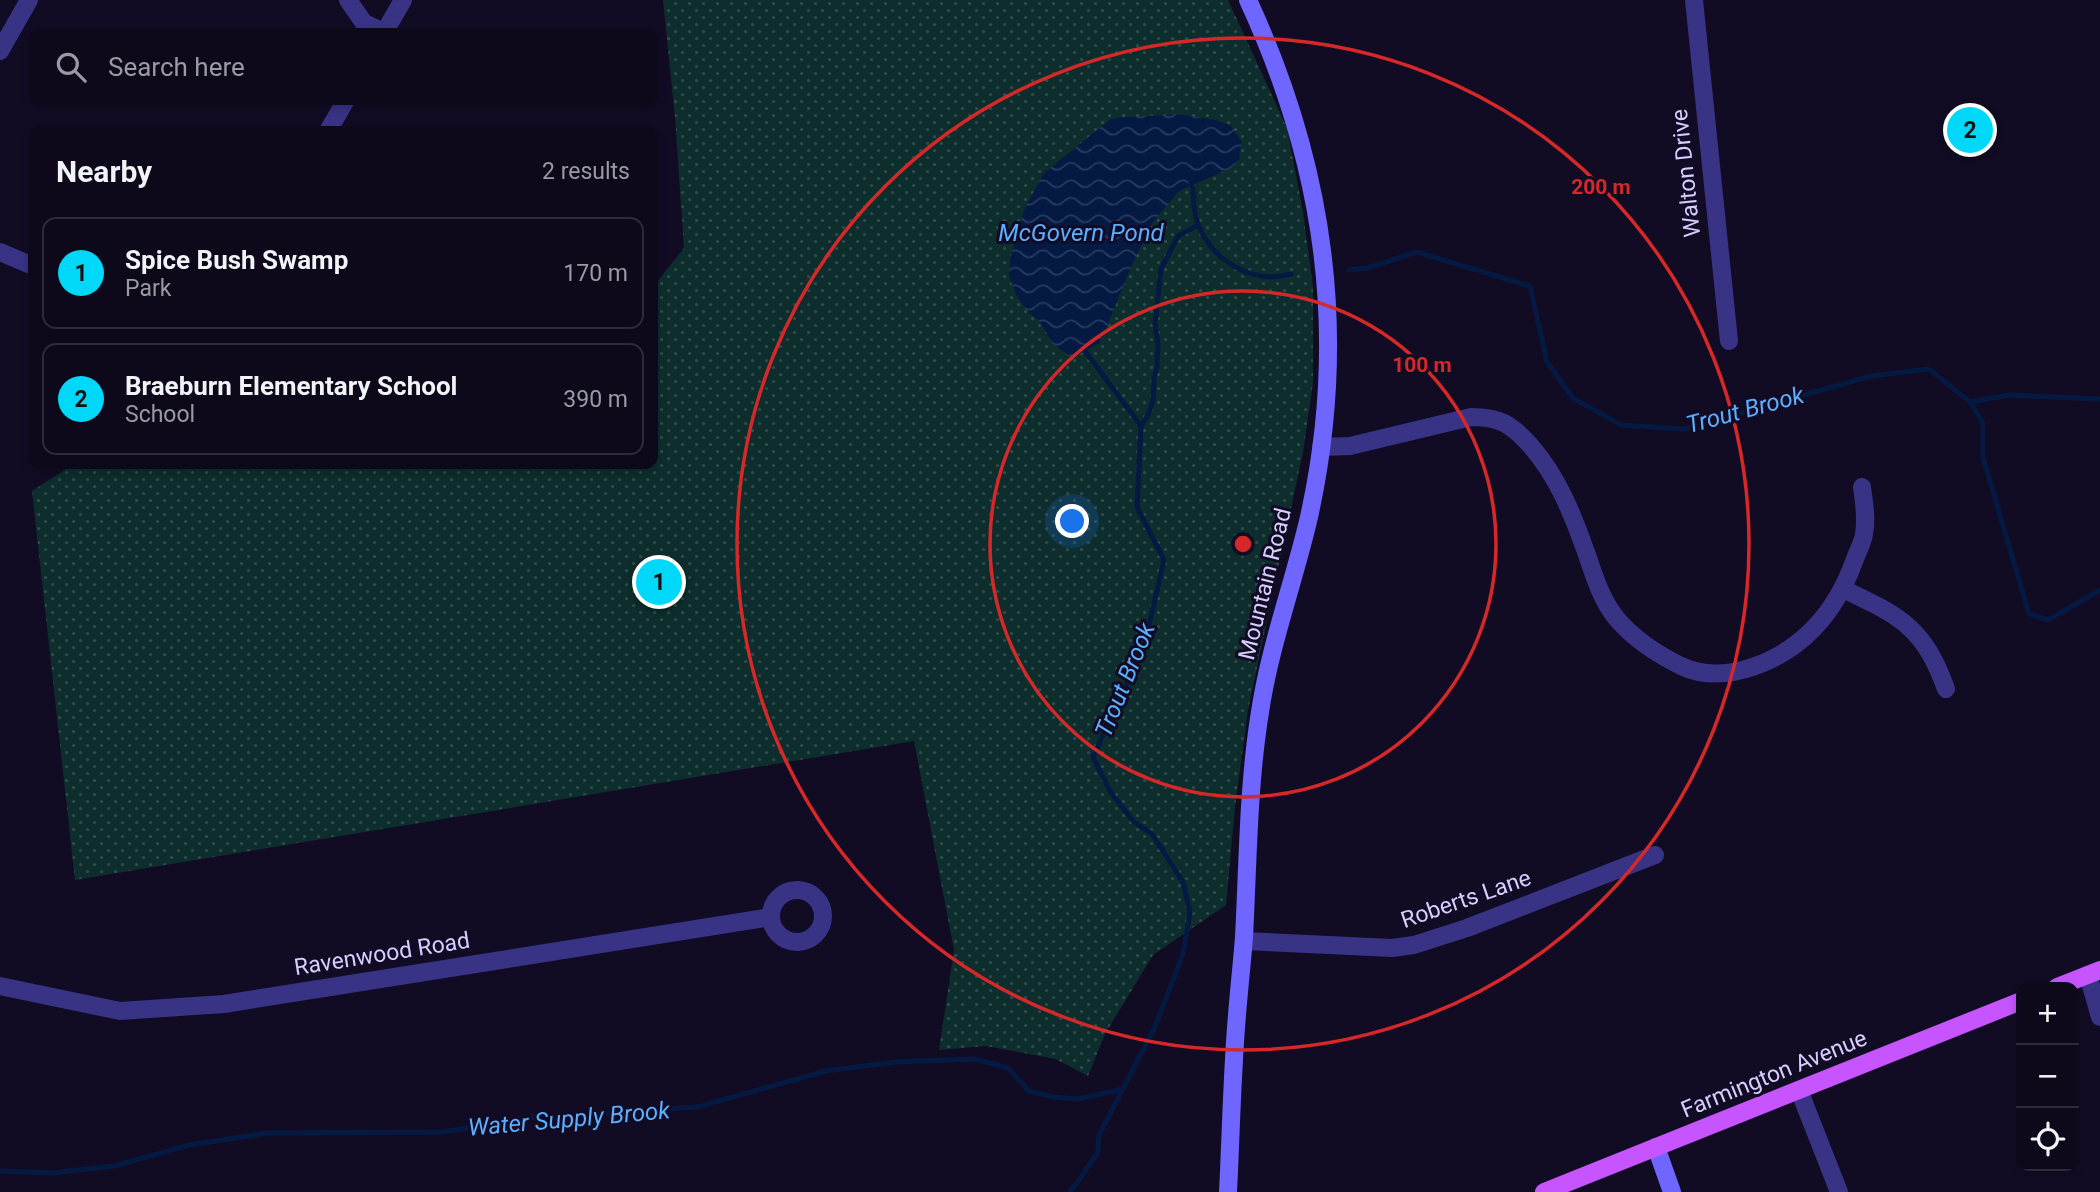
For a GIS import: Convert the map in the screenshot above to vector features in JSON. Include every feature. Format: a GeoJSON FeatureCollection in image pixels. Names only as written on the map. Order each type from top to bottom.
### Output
{"type":"FeatureCollection","features":[{"type":"Feature","properties":{"kind":"main road","name":"Mountain Road"},"geometry":{"type":"LineString","coordinates":[[1228,1192],[1249,830],[1260,709],[1308,517],[1321,447],[1326,394],[1327,314],[1322,246],[1312,184],[1284,87],[1248,0]]}},
{"type":"Feature","properties":{"kind":"main road"},"geometry":{"type":"LineString","coordinates":[[2069,982],[2094,972]]}},
{"type":"Feature","properties":{"kind":"main road","name":"Farmington Avenue"},"geometry":{"type":"LineString","coordinates":[[1544,1192],[2016,1003]]}},
{"type":"Feature","properties":{"kind":"main road"},"geometry":{"type":"LineString","coordinates":[[1656,1147],[1672,1192]]}},
{"type":"Feature","properties":{"kind":"street"},"geometry":{"type":"LineString","coordinates":[[0,51],[30,0]]}},
{"type":"Feature","properties":{"kind":"street"},"geometry":{"type":"LineString","coordinates":[[348,0],[364,23],[374,28]]}},
{"type":"Feature","properties":{"kind":"street"},"geometry":{"type":"LineString","coordinates":[[388,28],[403,0]]}},
{"type":"Feature","properties":{"kind":"street","name":"Walton Drive"},"geometry":{"type":"LineString","coordinates":[[1694,0],[1729,341]]}},
{"type":"Feature","properties":{"kind":"street"},"geometry":{"type":"LineString","coordinates":[[331,126],[343,105]]}},
{"type":"Feature","properties":{"kind":"street"},"geometry":{"type":"LineString","coordinates":[[0,251],[28,264]]}},
{"type":"Feature","properties":{"kind":"street"},"geometry":{"type":"LineString","coordinates":[[1321,447],[1350,446],[1471,417],[1491,417],[1506,423],[1543,460],[1559,486],[1601,594],[1617,619],[1636,637],[1683,667],[1714,673],[1741,670],[1769,660],[1795,646],[1816,626],[1843,589],[1864,536],[1866,514],[1861,487]]}},
{"type":"Feature","properties":{"kind":"street"},"geometry":{"type":"LineString","coordinates":[[1843,589],[1883,608],[1913,629],[1938,666],[1946,690]]}},
{"type":"Feature","properties":{"kind":"street","name":"Roberts Lane"},"geometry":{"type":"LineString","coordinates":[[1244,941],[1392,948],[1414,945],[1467,928],[1655,855]]}},
{"type":"Feature","properties":{"kind":"street","name":"Ravenwood Road"},"geometry":{"type":"LineString","coordinates":[[0,986],[120,1010],[225,1004],[771,917]]}},
{"type":"Feature","properties":{"kind":"street"},"geometry":{"type":"LineString","coordinates":[[2094,972],[2100,1017]]}},
{"type":"Feature","properties":{"kind":"street"},"geometry":{"type":"LineString","coordinates":[[1799,1090],[1839,1192]]}},
{"type":"Feature","properties":{"kind":"green space"},"geometry":{"type":"Polygon","coordinates":[[[663,0],[1228,0],[1287,128],[1303,212],[1313,287],[1313,383],[1303,452],[1248,710],[1226,905],[1153,955],[1105,1034],[1088,1076],[1056,1059],[986,1046],[939,1050],[954,950],[914,741],[75,880],[32,491],[66,469],[658,469],[658,281],[684,248],[663,0]]]}},
{"type":"Feature","properties":{"kind":"water","name":"McGovern Pond"},"geometry":{"type":"Polygon","coordinates":[[[1178,114],[1216,120],[1231,126],[1242,142],[1239,160],[1231,168],[1179,191],[1153,222],[1100,343],[1072,358],[1053,344],[1039,321],[1027,311],[1016,295],[1009,276],[1010,259],[1024,210],[1043,174],[1112,118],[1178,114]]]}},
{"type":"Feature","properties":{"kind":"waterway","name":"Trout Brook"},"geometry":{"type":"LineString","coordinates":[[1190,180],[1195,213],[1202,232],[1220,256],[1232,265],[1260,276],[1291,274]]}},
{"type":"Feature","properties":{"kind":"waterway"},"geometry":{"type":"LineString","coordinates":[[1141,426],[1153,401],[1158,345],[1155,324],[1161,269],[1178,236],[1198,225]]}},
{"type":"Feature","properties":{"kind":"waterway","name":"Trout Brook"},"geometry":{"type":"LineString","coordinates":[[1349,270],[1367,268],[1417,252],[1530,286],[1547,362],[1573,398],[1621,425],[1684,429],[1871,376],[1929,369],[1970,402],[2009,395],[2100,399]]}},
{"type":"Feature","properties":{"kind":"waterway","name":"Trout Brook"},"geometry":{"type":"LineString","coordinates":[[1069,1192],[1098,1152],[1099,1135],[1155,1027],[1183,954],[1190,913],[1183,882],[1152,834],[1134,822],[1111,793],[1093,757],[1145,643],[1164,560],[1137,507],[1141,426],[1082,347]]}},
{"type":"Feature","properties":{"kind":"waterway","name":"Trout Brook"},"geometry":{"type":"LineString","coordinates":[[1970,402],[1983,423],[1983,457],[2029,614],[2048,620],[2100,590]]}},
{"type":"Feature","properties":{"kind":"waterway","name":"Water Supply Brook"},"geometry":{"type":"LineString","coordinates":[[0,1171],[52,1173],[114,1166],[190,1145],[268,1133],[444,1132],[522,1118],[697,1107],[826,1071],[896,1062],[975,1059],[1008,1068],[1029,1091],[1053,1097],[1078,1099],[1123,1089]]}},
{"type":"Feature","properties":{"kind":"place","name":"Braeburn Elementary School"},"geometry":{"type":"Point","coordinates":[1970,130]}},
{"type":"Feature","properties":{"kind":"place","name":"Spice Bush Swamp"},"geometry":{"type":"Point","coordinates":[659,582]}}]}
